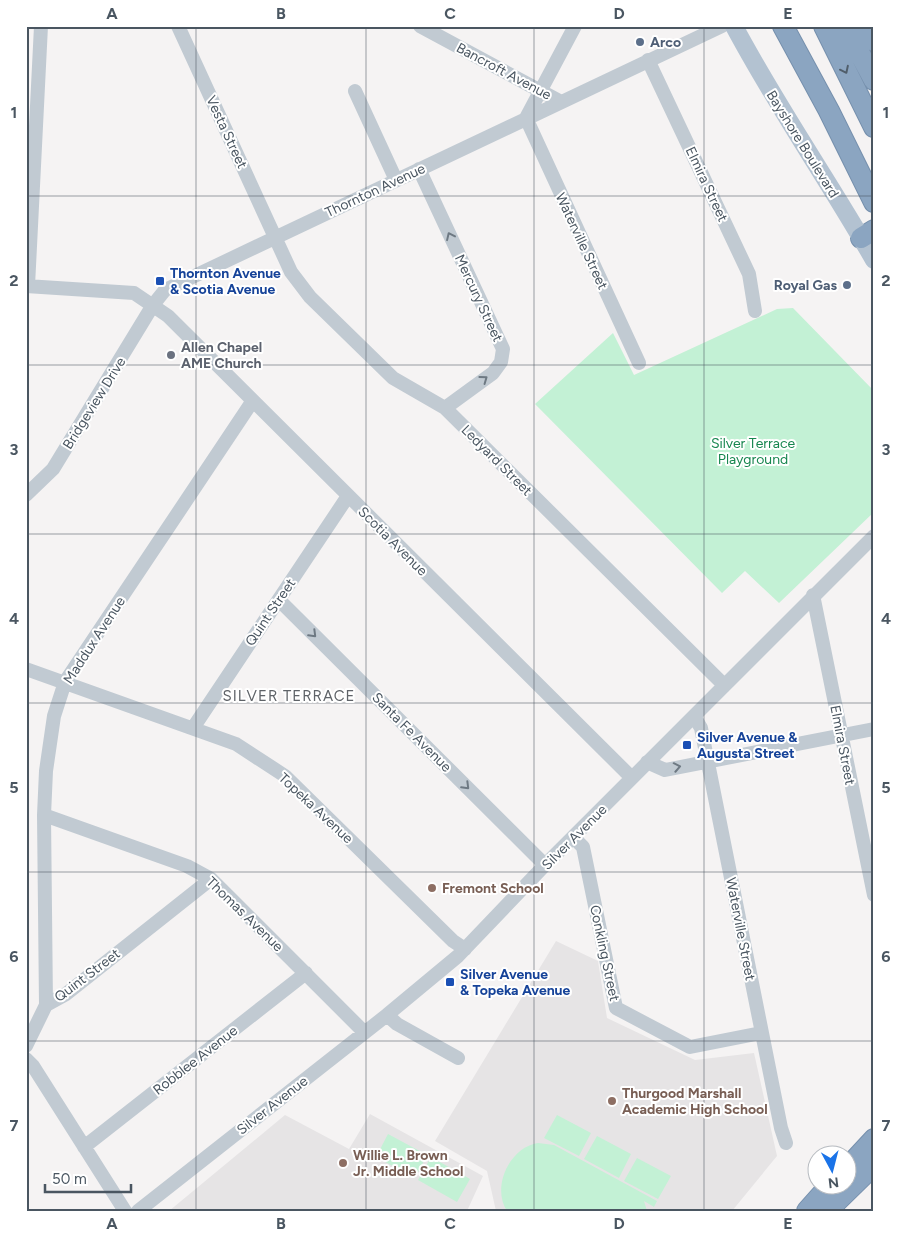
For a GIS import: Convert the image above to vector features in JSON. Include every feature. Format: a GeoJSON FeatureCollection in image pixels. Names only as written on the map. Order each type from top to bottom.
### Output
{"type":"FeatureCollection","features":[{"type":"Feature","properties":{"kind":"highway"},"geometry":{"type":"LineString","coordinates":[[783,26],[829,111],[874,202]]}},
{"type":"Feature","properties":{"kind":"highway"},"geometry":{"type":"LineString","coordinates":[[798,26],[847,124],[874,171]]}},
{"type":"Feature","properties":{"kind":"highway"},"geometry":{"type":"LineString","coordinates":[[824,26],[874,127]]}},
{"type":"Feature","properties":{"kind":"highway"},"geometry":{"type":"LineString","coordinates":[[845,26],[874,80]]}},
{"type":"Feature","properties":{"kind":"highway"},"geometry":{"type":"LineString","coordinates":[[866,26],[874,41]]}},
{"type":"Feature","properties":{"kind":"highway"},"geometry":{"type":"LineString","coordinates":[[829,111],[874,183]]}},
{"type":"Feature","properties":{"kind":"highway"},"geometry":{"type":"LineString","coordinates":[[847,124],[874,188]]}},
{"type":"Feature","properties":{"kind":"highway"},"geometry":{"type":"LineString","coordinates":[[858,1156],[874,1139]]}},
{"type":"Feature","properties":{"kind":"highway"},"geometry":{"type":"LineString","coordinates":[[858,1167],[874,1150]]}},
{"type":"Feature","properties":{"kind":"highway"},"geometry":{"type":"LineString","coordinates":[[827,1211],[874,1165]]}},
{"type":"Feature","properties":{"kind":"highway"},"geometry":{"type":"LineString","coordinates":[[839,1211],[874,1177]]}},
{"type":"Feature","properties":{"kind":"highway"},"geometry":{"type":"LineString","coordinates":[[806,1211],[822,1194]]}},
{"type":"Feature","properties":{"kind":"highway"},"geometry":{"type":"LineString","coordinates":[[815,1211],[831,1194]]}},
{"type":"Feature","properties":{"kind":"main road","name":"Bayshore Boulevard"},"geometry":{"type":"LineString","coordinates":[[734,26],[766,85],[867,234],[874,260]]}},
{"type":"Feature","properties":{"kind":"street"},"geometry":{"type":"LineString","coordinates":[[41,26],[27,286],[134,293],[153,305]]}},
{"type":"Feature","properties":{"kind":"street","name":"Vesta Street"},"geometry":{"type":"LineString","coordinates":[[178,26],[275,237]]}},
{"type":"Feature","properties":{"kind":"street","name":"Bancroft Avenue"},"geometry":{"type":"LineString","coordinates":[[420,26],[561,102]]}},
{"type":"Feature","properties":{"kind":"street"},"geometry":{"type":"LineString","coordinates":[[526,118],[575,26]]}},
{"type":"Feature","properties":{"kind":"street","name":"Thornton Avenue"},"geometry":{"type":"LineString","coordinates":[[153,305],[165,290],[722,26]]}},
{"type":"Feature","properties":{"kind":"street","name":"Elmira Street"},"geometry":{"type":"LineString","coordinates":[[648,60],[749,274],[755,311]]}},
{"type":"Feature","properties":{"kind":"street"},"geometry":{"type":"LineString","coordinates":[[356,91],[396,180]]}},
{"type":"Feature","properties":{"kind":"street","name":"Waterville Street"},"geometry":{"type":"LineString","coordinates":[[526,118],[639,363]]}},
{"type":"Feature","properties":{"kind":"street","name":"Mercury Street"},"geometry":{"type":"LineString","coordinates":[[418,169],[503,349],[501,362],[493,373],[445,408]]}},
{"type":"Feature","properties":{"kind":"street","name":"Ledyard Street"},"geometry":{"type":"LineString","coordinates":[[275,237],[292,272],[310,297],[393,378],[445,408],[724,685]]}},
{"type":"Feature","properties":{"kind":"street","name":"Scotia Avenue"},"geometry":{"type":"LineString","coordinates":[[153,305],[168,316],[252,402],[632,778]]}},
{"type":"Feature","properties":{"kind":"street","name":"Bridgeview Drive"},"geometry":{"type":"LineString","coordinates":[[26,495],[53,469],[153,305]]}},
{"type":"Feature","properties":{"kind":"street","name":"Maddux Avenue"},"geometry":{"type":"LineString","coordinates":[[46,1005],[44,815],[46,772],[54,716],[65,682],[252,402]]}},
{"type":"Feature","properties":{"kind":"street","name":"Quint Street"},"geometry":{"type":"LineString","coordinates":[[193,728],[348,496]]}},
{"type":"Feature","properties":{"kind":"street","name":"Silver Avenue"},"geometry":{"type":"LineString","coordinates":[[138,1211],[439,974],[573,836],[874,536]]}},
{"type":"Feature","properties":{"kind":"street","name":"Elmira Street"},"geometry":{"type":"LineString","coordinates":[[813,595],[874,895]]}},
{"type":"Feature","properties":{"kind":"street","name":"Santa Fe Avenue"},"geometry":{"type":"LineString","coordinates":[[279,600],[545,865]]}},
{"type":"Feature","properties":{"kind":"street","name":"Topeka Avenue"},"geometry":{"type":"LineString","coordinates":[[26,669],[236,744],[285,776],[453,941],[465,949]]}},
{"type":"Feature","properties":{"kind":"street","name":"Waterville Street"},"geometry":{"type":"LineString","coordinates":[[694,716],[702,728],[781,1128],[786,1143]]}},
{"type":"Feature","properties":{"kind":"street"},"geometry":{"type":"LineString","coordinates":[[648,762],[665,770],[874,729]]}},
{"type":"Feature","properties":{"kind":"street","name":"Thomas Avenue"},"geometry":{"type":"LineString","coordinates":[[44,815],[187,866],[211,879],[364,1032]]}},
{"type":"Feature","properties":{"kind":"street","name":"Conkling Street"},"geometry":{"type":"LineString","coordinates":[[573,836],[583,847],[616,1008],[690,1047],[762,1033]]}},
{"type":"Feature","properties":{"kind":"street","name":"Quint Street"},"geometry":{"type":"LineString","coordinates":[[26,1046],[46,1005],[66,994],[211,879]]}},
{"type":"Feature","properties":{"kind":"street","name":"Robblee Avenue"},"geometry":{"type":"LineString","coordinates":[[84,1147],[306,974]]}},
{"type":"Feature","properties":{"kind":"street"},"geometry":{"type":"LineString","coordinates":[[387,1015],[396,1024],[458,1058]]}},
{"type":"Feature","properties":{"kind":"street"},"geometry":{"type":"LineString","coordinates":[[26,1060],[33,1066],[125,1211]]}},
{"type":"Feature","properties":{"kind":"shaded area","name":"Thurgood Marshall Academic High School"},"geometry":{"type":"Polygon","coordinates":[[[556,941],[598,961],[607,1018],[695,1060],[754,1053],[777,1156],[732,1211],[496,1211],[487,1171],[435,1141],[556,941]]]}},
{"type":"Feature","properties":{"kind":"shaded area","name":"Willie L. Brown Jr. Middle School"},"geometry":{"type":"Polygon","coordinates":[[[370,1114],[483,1176],[467,1211],[169,1211],[285,1115],[349,1149],[370,1114]]]}},
{"type":"Feature","properties":{"kind":"green space","name":"Silver Terrace Playground"},"geometry":{"type":"Polygon","coordinates":[[[793,308],[874,391],[874,512],[779,603],[745,571],[722,593],[535,404],[613,333],[634,375],[777,309],[793,308]]]}},
{"type":"Feature","properties":{"kind":"green space"},"geometry":{"type":"Polygon","coordinates":[[[557,1115],[591,1133],[579,1156],[544,1138],[557,1115]]]}},
{"type":"Feature","properties":{"kind":"green space"},"geometry":{"type":"Polygon","coordinates":[[[388,1134],[427,1155],[415,1178],[376,1157],[388,1134]]]}},
{"type":"Feature","properties":{"kind":"green space"},"geometry":{"type":"Polygon","coordinates":[[[597,1136],[631,1154],[619,1178],[584,1159],[597,1136]]]}},
{"type":"Feature","properties":{"kind":"green space"},"geometry":{"type":"Polygon","coordinates":[[[538,1143],[554,1145],[657,1201],[654,1207],[644,1201],[647,1211],[507,1211],[501,1191],[502,1180],[506,1170],[519,1152],[528,1146],[538,1143]]]}},
{"type":"Feature","properties":{"kind":"green space"},"geometry":{"type":"Polygon","coordinates":[[[431,1157],[470,1179],[457,1202],[418,1180],[431,1157]]]}},
{"type":"Feature","properties":{"kind":"green space"},"geometry":{"type":"Polygon","coordinates":[[[637,1158],[671,1176],[658,1199],[624,1181],[637,1158]]]}},
{"type":"Feature","properties":{"kind":"place","name":"Arco"},"geometry":{"type":"Point","coordinates":[640,42]}},
{"type":"Feature","properties":{"kind":"place","name":"Thornton Avenue & Scotia Avenue"},"geometry":{"type":"Point","coordinates":[160,281]}},
{"type":"Feature","properties":{"kind":"place","name":"Royal Gas"},"geometry":{"type":"Point","coordinates":[847,285]}},
{"type":"Feature","properties":{"kind":"place","name":"Allen Chapel AME Church"},"geometry":{"type":"Point","coordinates":[171,355]}},
{"type":"Feature","properties":{"kind":"place","name":"Silver Avenue & Augusta Street"},"geometry":{"type":"Point","coordinates":[687,745]}},
{"type":"Feature","properties":{"kind":"place","name":"Fremont School"},"geometry":{"type":"Point","coordinates":[432,888]}},
{"type":"Feature","properties":{"kind":"place","name":"Silver Avenue & Topeka Avenue"},"geometry":{"type":"Point","coordinates":[450,982]}},
{"type":"Feature","properties":{"kind":"place","name":"Thurgood Marshall Academic High School"},"geometry":{"type":"Point","coordinates":[612,1101]}},
{"type":"Feature","properties":{"kind":"place","name":"Willie L. Brown Jr. Middle School"},"geometry":{"type":"Point","coordinates":[343,1163]}},
{"type":"Feature","properties":{"kind":"district","name":"SILVER TERRACE"},"geometry":{"type":"Point","coordinates":[289,696]}}]}
